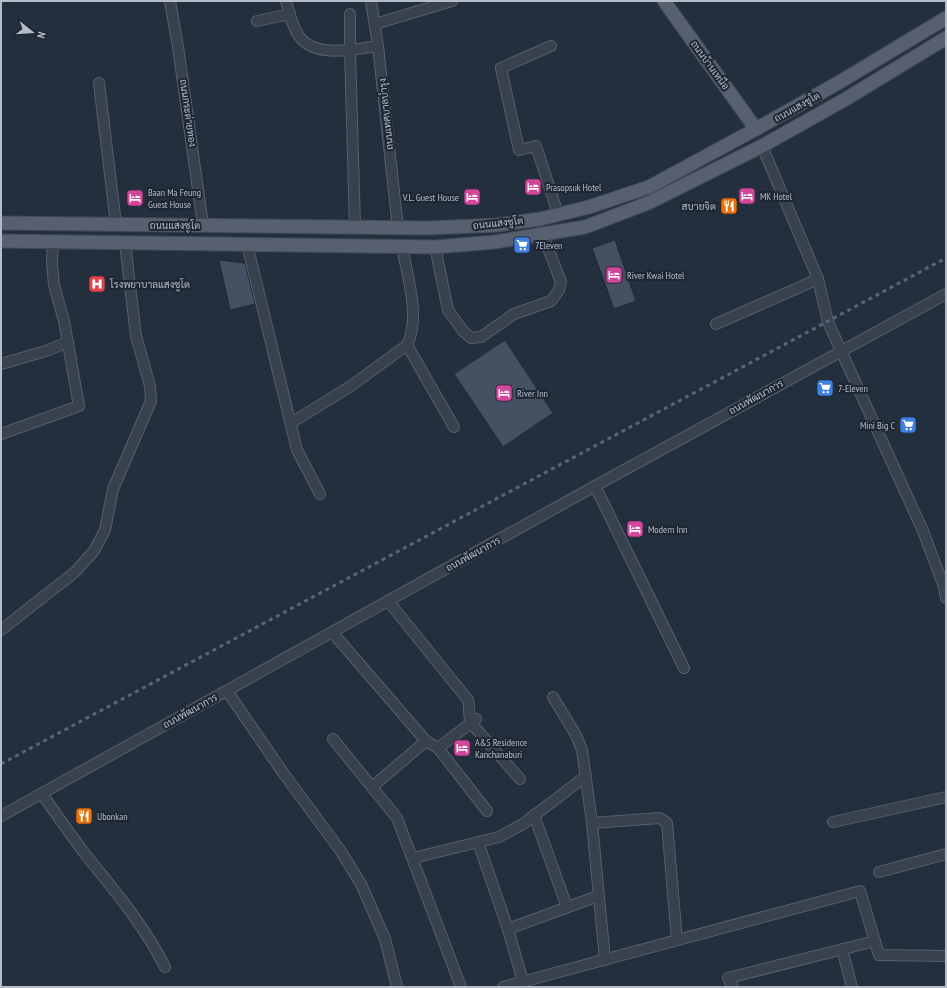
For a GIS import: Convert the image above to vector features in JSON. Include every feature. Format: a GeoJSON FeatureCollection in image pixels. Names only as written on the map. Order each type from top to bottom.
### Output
{"type":"FeatureCollection","features":[{"type":"Feature","properties":{"kind":"main road","name":"ถนนบ้านเหนือ"},"geometry":{"type":"LineString","coordinates":[[664,1],[756,129]]}},
{"type":"Feature","properties":{"kind":"main road","name":"ถนนแสงชูโต"},"geometry":{"type":"LineString","coordinates":[[1,223],[429,228],[497,225],[540,219],[589,207],[648,187],[838,84],[946,18]]}},
{"type":"Feature","properties":{"kind":"main road"},"geometry":{"type":"LineString","coordinates":[[926,30],[935,45]]}},
{"type":"Feature","properties":{"kind":"main road","name":"ถนนแสงชูโต"},"geometry":{"type":"LineString","coordinates":[[1,241],[434,247],[495,242],[585,227],[648,203],[762,146],[844,100],[946,38]]}},
{"type":"Feature","properties":{"kind":"main road"},"geometry":{"type":"LineString","coordinates":[[540,219],[543,235]]}},
{"type":"Feature","properties":{"kind":"street","name":"ถนนกระต่ายทอง"},"geometry":{"type":"LineString","coordinates":[[170,1],[204,225]]}},
{"type":"Feature","properties":{"kind":"street"},"geometry":{"type":"LineString","coordinates":[[286,1],[295,28],[300,37],[311,46],[326,50],[350,50],[378,46]]}},
{"type":"Feature","properties":{"kind":"street","name":"ถนนเทศบาลบำรุง"},"geometry":{"type":"LineString","coordinates":[[371,1],[378,46],[398,228]]}},
{"type":"Feature","properties":{"kind":"street"},"geometry":{"type":"LineString","coordinates":[[375,24],[452,1]]}},
{"type":"Feature","properties":{"kind":"street"},"geometry":{"type":"LineString","coordinates":[[257,21],[290,14]]}},
{"type":"Feature","properties":{"kind":"street"},"geometry":{"type":"LineString","coordinates":[[350,14],[355,227]]}},
{"type":"Feature","properties":{"kind":"street"},"geometry":{"type":"LineString","coordinates":[[551,46],[501,68],[519,150],[536,146],[558,214]]}},
{"type":"Feature","properties":{"kind":"street"},"geometry":{"type":"LineString","coordinates":[[99,83],[116,224]]}},
{"type":"Feature","properties":{"kind":"street"},"geometry":{"type":"LineString","coordinates":[[762,146],[818,279],[828,322],[923,531],[945,586],[946,598]]}},
{"type":"Feature","properties":{"kind":"street"},"geometry":{"type":"LineString","coordinates":[[434,247],[448,310],[463,331],[470,338],[476,338],[481,337],[514,314],[551,301],[559,290],[560,282],[543,235]]}},
{"type":"Feature","properties":{"kind":"street"},"geometry":{"type":"LineString","coordinates":[[1,434],[79,406],[64,321],[54,285],[52,242]]}},
{"type":"Feature","properties":{"kind":"street"},"geometry":{"type":"LineString","coordinates":[[1,630],[75,572],[94,551],[105,530],[113,489],[151,401],[150,386],[136,336],[125,243]]}},
{"type":"Feature","properties":{"kind":"street"},"geometry":{"type":"LineString","coordinates":[[247,244],[300,458],[320,494]]}},
{"type":"Feature","properties":{"kind":"street"},"geometry":{"type":"LineString","coordinates":[[291,423],[352,386],[406,345],[410,339],[413,326],[413,306],[402,246]]}},
{"type":"Feature","properties":{"kind":"street"},"geometry":{"type":"LineString","coordinates":[[716,324],[818,279]]}},
{"type":"Feature","properties":{"kind":"street","name":"ถนนพัฒนาการ"},"geometry":{"type":"LineString","coordinates":[[1,816],[595,486],[946,294]]}},
{"type":"Feature","properties":{"kind":"street"},"geometry":{"type":"LineString","coordinates":[[1,364],[54,348],[68,342]]}},
{"type":"Feature","properties":{"kind":"street"},"geometry":{"type":"LineString","coordinates":[[406,345],[454,427]]}},
{"type":"Feature","properties":{"kind":"street"},"geometry":{"type":"LineString","coordinates":[[595,486],[684,668]]}},
{"type":"Feature","properties":{"kind":"street"},"geometry":{"type":"LineString","coordinates":[[388,601],[468,700],[470,706],[468,715],[520,779]]}},
{"type":"Feature","properties":{"kind":"street"},"geometry":{"type":"LineString","coordinates":[[332,632],[426,741],[438,748],[487,811]]}},
{"type":"Feature","properties":{"kind":"street"},"geometry":{"type":"LineString","coordinates":[[227,690],[284,774],[340,850],[361,884],[385,939],[397,987]]}},
{"type":"Feature","properties":{"kind":"street"},"geometry":{"type":"LineString","coordinates":[[554,697],[576,735],[582,750],[592,823],[605,960]]}},
{"type":"Feature","properties":{"kind":"street"},"geometry":{"type":"LineString","coordinates":[[438,748],[474,721]]}},
{"type":"Feature","properties":{"kind":"street"},"geometry":{"type":"LineString","coordinates":[[333,740],[397,818],[461,987]]}},
{"type":"Feature","properties":{"kind":"street"},"geometry":{"type":"LineString","coordinates":[[372,787],[426,741]]}},
{"type":"Feature","properties":{"kind":"street"},"geometry":{"type":"LineString","coordinates":[[413,858],[499,837],[523,824],[586,776]]}},
{"type":"Feature","properties":{"kind":"street"},"geometry":{"type":"LineString","coordinates":[[42,794],[84,852],[135,916],[156,947],[165,967]]}},
{"type":"Feature","properties":{"kind":"street"},"geometry":{"type":"LineString","coordinates":[[833,822],[946,796]]}},
{"type":"Feature","properties":{"kind":"street"},"geometry":{"type":"LineString","coordinates":[[534,815],[567,907]]}},
{"type":"Feature","properties":{"kind":"street"},"geometry":{"type":"LineString","coordinates":[[592,823],[660,818],[667,823],[677,940]]}},
{"type":"Feature","properties":{"kind":"street"},"geometry":{"type":"LineString","coordinates":[[478,842],[508,929],[523,982]]}},
{"type":"Feature","properties":{"kind":"street"},"geometry":{"type":"LineString","coordinates":[[879,872],[946,854]]}},
{"type":"Feature","properties":{"kind":"street"},"geometry":{"type":"LineString","coordinates":[[503,987],[860,891],[878,955],[946,956]]}},
{"type":"Feature","properties":{"kind":"street"},"geometry":{"type":"LineString","coordinates":[[508,929],[598,896]]}},
{"type":"Feature","properties":{"kind":"street"},"geometry":{"type":"LineString","coordinates":[[733,987],[728,978],[875,941]]}},
{"type":"Feature","properties":{"kind":"street"},"geometry":{"type":"LineString","coordinates":[[842,949],[852,987]]}},
{"type":"Feature","properties":{"kind":"building","name":"River Kwai Hotel"},"geometry":{"type":"Polygon","coordinates":[[[615,240],[636,301],[614,309],[592,248],[615,240]]]}},
{"type":"Feature","properties":{"kind":"building"},"geometry":{"type":"Polygon","coordinates":[[[219,260],[245,263],[255,304],[230,310],[219,260]]]}},
{"type":"Feature","properties":{"kind":"building","name":"River Inn"},"geometry":{"type":"Polygon","coordinates":[[[505,340],[553,413],[503,447],[454,374],[505,340]]]}},
{"type":"Feature","properties":{"kind":"railway"},"geometry":{"type":"LineString","coordinates":[[1,764],[946,258]]}},
{"type":"Feature","properties":{"kind":"place","name":"Prasopsuk Hotel"},"geometry":{"type":"Point","coordinates":[533,187]}},
{"type":"Feature","properties":{"kind":"place","name":"MK Hotel"},"geometry":{"type":"Point","coordinates":[747,196]}},
{"type":"Feature","properties":{"kind":"place","name":"V.L. Guest House"},"geometry":{"type":"Point","coordinates":[472,197]}},
{"type":"Feature","properties":{"kind":"place","name":"Baan Ma Feung Guest House"},"geometry":{"type":"Point","coordinates":[135,198]}},
{"type":"Feature","properties":{"kind":"place","name":"สบายจิต"},"geometry":{"type":"Point","coordinates":[729,206]}},
{"type":"Feature","properties":{"kind":"place","name":"7Eleven"},"geometry":{"type":"Point","coordinates":[522,245]}},
{"type":"Feature","properties":{"kind":"place","name":"River Kwai Hotel"},"geometry":{"type":"Point","coordinates":[614,275]}},
{"type":"Feature","properties":{"kind":"place","name":"โรงพยาบาลแสงชูโต"},"geometry":{"type":"Point","coordinates":[97,284]}},
{"type":"Feature","properties":{"kind":"place","name":"7-Eleven"},"geometry":{"type":"Point","coordinates":[825,388]}},
{"type":"Feature","properties":{"kind":"place","name":"River Inn"},"geometry":{"type":"Point","coordinates":[504,393]}},
{"type":"Feature","properties":{"kind":"place","name":"Mini Big C"},"geometry":{"type":"Point","coordinates":[908,425]}},
{"type":"Feature","properties":{"kind":"place","name":"Modern Inn"},"geometry":{"type":"Point","coordinates":[635,529]}},
{"type":"Feature","properties":{"kind":"place","name":"A&S Residence Kanchanaburi"},"geometry":{"type":"Point","coordinates":[462,748]}},
{"type":"Feature","properties":{"kind":"place","name":"Ubonkan"},"geometry":{"type":"Point","coordinates":[84,816]}}]}
